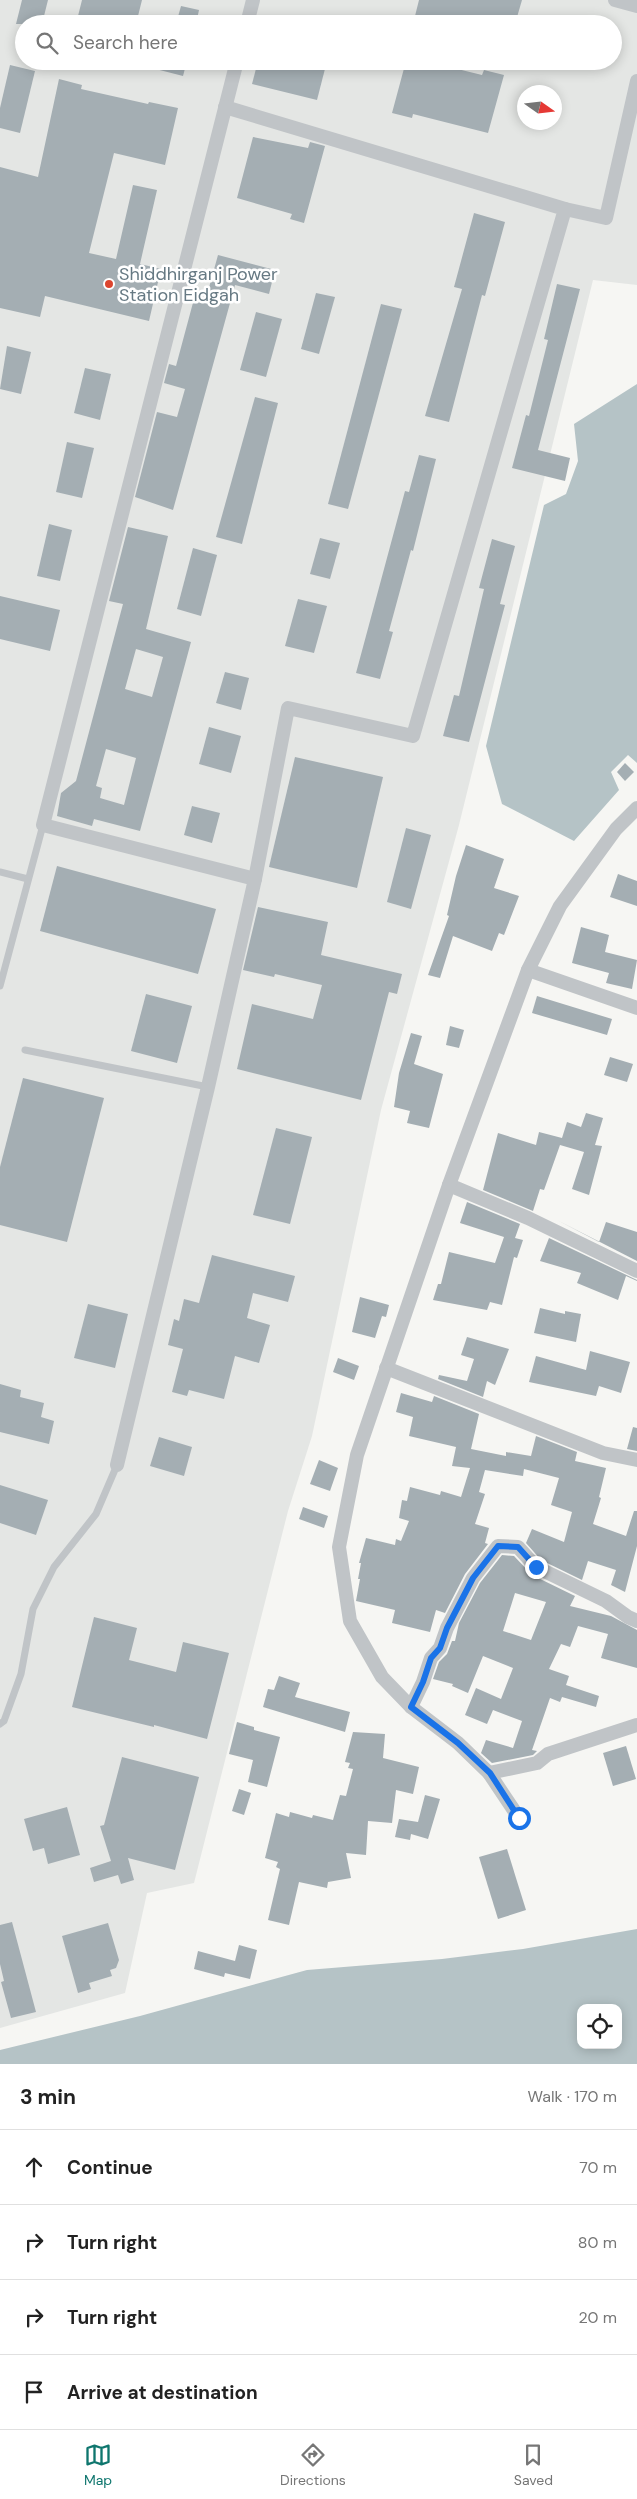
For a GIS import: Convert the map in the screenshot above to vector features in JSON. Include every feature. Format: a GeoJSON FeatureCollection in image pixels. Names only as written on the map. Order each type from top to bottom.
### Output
{"type":"FeatureCollection","features":[{"type":"Feature","properties":{"kind":"street"},"geometry":{"type":"LineString","coordinates":[[248,15],[252,0]]}},
{"type":"Feature","properties":{"kind":"street"},"geometry":{"type":"LineString","coordinates":[[615,0],[637,6]]}},
{"type":"Feature","properties":{"kind":"street"},"geometry":{"type":"LineString","coordinates":[[235,70],[42,825],[255,879]]}},
{"type":"Feature","properties":{"kind":"street"},"geometry":{"type":"LineString","coordinates":[[225,107],[565,209],[606,218],[637,80]]}},
{"type":"Feature","properties":{"kind":"street"},"geometry":{"type":"LineString","coordinates":[[117,1466],[208,1087],[255,879],[288,708],[413,736],[565,209]]}},
{"type":"Feature","properties":{"kind":"street"},"geometry":{"type":"LineString","coordinates":[[519,1818],[490,1773],[458,1743],[411,1707],[382,1677],[350,1622],[339,1547],[357,1455],[449,1185],[528,970],[560,906],[616,829],[637,808]]}},
{"type":"Feature","properties":{"kind":"street"},"geometry":{"type":"LineString","coordinates":[[528,970],[637,1008]]}},
{"type":"Feature","properties":{"kind":"street"},"geometry":{"type":"LineString","coordinates":[[449,1185],[528,1218],[637,1271]]}},
{"type":"Feature","properties":{"kind":"street"},"geometry":{"type":"LineString","coordinates":[[386,1368],[603,1453],[637,1460]]}},
{"type":"Feature","properties":{"kind":"street"},"geometry":{"type":"LineString","coordinates":[[411,1707],[423,1682],[431,1658],[440,1648],[447,1628],[473,1578],[498,1546],[518,1547],[536,1567],[606,1601],[628,1617],[637,1621]]}},
{"type":"Feature","properties":{"kind":"street"},"geometry":{"type":"LineString","coordinates":[[490,1773],[537,1763],[548,1754],[637,1725]]}},
{"type":"Feature","properties":{"kind":"lane"},"geometry":{"type":"LineString","coordinates":[[0,986],[42,825]]}},
{"type":"Feature","properties":{"kind":"lane"},"geometry":{"type":"LineString","coordinates":[[0,872],[28,879]]}},
{"type":"Feature","properties":{"kind":"lane"},"geometry":{"type":"LineString","coordinates":[[25,1050],[208,1087]]}},
{"type":"Feature","properties":{"kind":"lane"},"geometry":{"type":"LineString","coordinates":[[0,1724],[4,1721],[21,1674],[33,1609],[54,1567],[96,1514],[117,1466]]}},
{"type":"Feature","properties":{"kind":"shaded area"},"geometry":{"type":"Polygon","coordinates":[[[0,0],[637,0],[637,285],[593,280],[459,825],[381,1110],[312,1436],[288,1511],[194,1883],[147,1893],[125,1993],[0,2028],[0,0]]]}},
{"type":"Feature","properties":{"kind":"shaded area"},"geometry":{"type":"Polygon","coordinates":[[[637,384],[637,763],[628,755],[611,772],[619,790],[574,841],[502,804],[486,746],[544,505],[566,494],[578,461],[574,424],[637,384]]]}},
{"type":"Feature","properties":{"kind":"shaded area"},"geometry":{"type":"Polygon","coordinates":[[[637,1929],[637,2064],[0,2064],[0,2050],[140,2016],[307,1970],[442,1959],[523,1949],[637,1929]]]}},
{"type":"Feature","properties":{"kind":"building"},"geometry":{"type":"Polygon","coordinates":[[[22,0],[48,0],[44,15],[18,15],[22,0]]]}},
{"type":"Feature","properties":{"kind":"building"},"geometry":{"type":"Polygon","coordinates":[[[82,0],[142,0],[138,15],[78,15],[82,0]]]}},
{"type":"Feature","properties":{"kind":"building"},"geometry":{"type":"Polygon","coordinates":[[[419,0],[522,0],[518,15],[415,15],[419,0]]]}},
{"type":"Feature","properties":{"kind":"building"},"geometry":{"type":"Polygon","coordinates":[[[181,6],[199,10],[198,15],[178,15],[181,6]]]}},
{"type":"Feature","properties":{"kind":"building"},"geometry":{"type":"Polygon","coordinates":[[[10,65],[15,66],[15,70],[35,71],[20,133],[0,128],[0,108],[10,65]]]}},
{"type":"Feature","properties":{"kind":"building"},"geometry":{"type":"Polygon","coordinates":[[[160,70],[185,70],[183,76],[160,70]]]}},
{"type":"Feature","properties":{"kind":"building"},"geometry":{"type":"Polygon","coordinates":[[[256,70],[325,70],[317,100],[252,84],[256,70]]]}},
{"type":"Feature","properties":{"kind":"building"},"geometry":{"type":"Polygon","coordinates":[[[404,70],[462,70],[482,75],[484,70],[504,75],[488,133],[413,114],[412,118],[392,113],[404,70]]]}},
{"type":"Feature","properties":{"kind":"building"},"geometry":{"type":"Polygon","coordinates":[[[59,79],[82,85],[81,89],[148,104],[149,102],[178,108],[165,165],[114,153],[89,253],[116,259],[133,185],[157,190],[140,264],[161,269],[149,321],[45,296],[40,317],[0,308],[0,167],[38,177],[59,79]]]}},
{"type":"Feature","properties":{"kind":"building"},"geometry":{"type":"Polygon","coordinates":[[[253,137],[308,148],[310,142],[325,146],[304,223],[290,219],[292,214],[237,198],[253,137]]]}},
{"type":"Feature","properties":{"kind":"building"},"geometry":{"type":"Polygon","coordinates":[[[474,213],[505,222],[485,296],[482,295],[449,422],[425,416],[462,289],[454,287],[474,213]]]}},
{"type":"Feature","properties":{"kind":"building"},"geometry":{"type":"Polygon","coordinates":[[[218,255],[275,270],[269,294],[235,285],[173,510],[135,497],[157,412],[177,417],[185,389],[164,383],[169,364],[176,366],[194,299],[205,302],[218,255]]]}},
{"type":"Feature","properties":{"kind":"building"},"geometry":{"type":"Polygon","coordinates":[[[557,284],[580,289],[538,450],[570,458],[565,481],[512,468],[526,415],[529,416],[548,340],[544,339],[557,284]]]}},
{"type":"Feature","properties":{"kind":"building"},"geometry":{"type":"Polygon","coordinates":[[[316,293],[335,297],[319,354],[301,349],[316,293]]]}},
{"type":"Feature","properties":{"kind":"building"},"geometry":{"type":"Polygon","coordinates":[[[381,304],[402,309],[348,509],[328,504],[381,304]]]}},
{"type":"Feature","properties":{"kind":"building"},"geometry":{"type":"Polygon","coordinates":[[[256,312],[282,319],[266,377],[240,370],[256,312]]]}},
{"type":"Feature","properties":{"kind":"building"},"geometry":{"type":"Polygon","coordinates":[[[7,346],[31,352],[21,394],[0,389],[7,346]]]}},
{"type":"Feature","properties":{"kind":"building"},"geometry":{"type":"Polygon","coordinates":[[[85,368],[111,374],[100,420],[74,413],[85,368]]]}},
{"type":"Feature","properties":{"kind":"building"},"geometry":{"type":"Polygon","coordinates":[[[255,397],[278,403],[242,544],[216,537],[255,397]]]}},
{"type":"Feature","properties":{"kind":"building"},"geometry":{"type":"Polygon","coordinates":[[[67,442],[94,448],[82,498],[56,492],[67,442]]]}},
{"type":"Feature","properties":{"kind":"building"},"geometry":{"type":"Polygon","coordinates":[[[419,455],[436,459],[413,551],[411,550],[389,631],[393,632],[380,679],[356,673],[405,491],[409,492],[419,455]]]}},
{"type":"Feature","properties":{"kind":"building"},"geometry":{"type":"Polygon","coordinates":[[[49,524],[72,530],[60,581],[37,576],[49,524]]]}},
{"type":"Feature","properties":{"kind":"building"},"geometry":{"type":"Polygon","coordinates":[[[128,527],[168,536],[146,629],[191,642],[140,831],[94,819],[92,826],[57,816],[61,793],[76,781],[123,604],[109,601],[128,527]],[[136,649],[125,689],[152,697],[163,657],[136,649]],[[106,749],[96,786],[102,788],[100,798],[124,805],[136,758],[106,749]]]}},
{"type":"Feature","properties":{"kind":"building"},"geometry":{"type":"Polygon","coordinates":[[[320,538],[340,543],[330,579],[310,574],[320,538]]]}},
{"type":"Feature","properties":{"kind":"building"},"geometry":{"type":"Polygon","coordinates":[[[492,539],[515,546],[500,604],[505,605],[469,742],[443,736],[454,695],[459,696],[484,589],[479,588],[492,539]]]}},
{"type":"Feature","properties":{"kind":"building"},"geometry":{"type":"Polygon","coordinates":[[[193,548],[217,555],[201,616],[177,609],[193,548]]]}},
{"type":"Feature","properties":{"kind":"building"},"geometry":{"type":"Polygon","coordinates":[[[0,596],[60,610],[50,651],[0,639],[0,596]]]}},
{"type":"Feature","properties":{"kind":"building"},"geometry":{"type":"Polygon","coordinates":[[[298,599],[327,606],[314,653],[285,646],[298,599]]]}},
{"type":"Feature","properties":{"kind":"building"},"geometry":{"type":"Polygon","coordinates":[[[225,672],[249,678],[241,710],[216,703],[225,672]]]}},
{"type":"Feature","properties":{"kind":"building"},"geometry":{"type":"Polygon","coordinates":[[[209,727],[241,736],[231,773],[199,764],[209,727]]]}},
{"type":"Feature","properties":{"kind":"building"},"geometry":{"type":"Polygon","coordinates":[[[295,757],[383,777],[357,888],[269,867],[295,757]]]}},
{"type":"Feature","properties":{"kind":"building"},"geometry":{"type":"Polygon","coordinates":[[[625,763],[634,772],[625,781],[617,772],[625,763]]]}},
{"type":"Feature","properties":{"kind":"building"},"geometry":{"type":"Polygon","coordinates":[[[192,806],[220,813],[212,843],[184,835],[192,806]]]}},
{"type":"Feature","properties":{"kind":"building"},"geometry":{"type":"Polygon","coordinates":[[[406,828],[431,835],[411,909],[387,902],[406,828]]]}},
{"type":"Feature","properties":{"kind":"building"},"geometry":{"type":"Polygon","coordinates":[[[466,845],[504,859],[494,888],[519,896],[504,935],[499,933],[492,951],[453,936],[440,978],[428,975],[449,916],[447,915],[456,876],[466,845]]]}},
{"type":"Feature","properties":{"kind":"building"},"geometry":{"type":"Polygon","coordinates":[[[57,866],[216,909],[198,974],[40,931],[57,866]]]}},
{"type":"Feature","properties":{"kind":"building"},"geometry":{"type":"Polygon","coordinates":[[[618,874],[637,881],[637,906],[610,897],[618,874]]]}},
{"type":"Feature","properties":{"kind":"building"},"geometry":{"type":"Polygon","coordinates":[[[258,907],[328,922],[321,955],[402,974],[397,994],[389,992],[361,1100],[237,1069],[252,1004],[313,1019],[322,985],[275,974],[274,977],[243,970],[258,907]]]}},
{"type":"Feature","properties":{"kind":"building"},"geometry":{"type":"Polygon","coordinates":[[[581,927],[609,935],[605,952],[637,960],[632,989],[606,983],[609,973],[572,963],[581,927]]]}},
{"type":"Feature","properties":{"kind":"building"},"geometry":{"type":"Polygon","coordinates":[[[146,994],[192,1006],[177,1063],[131,1051],[146,994]]]}},
{"type":"Feature","properties":{"kind":"building"},"geometry":{"type":"Polygon","coordinates":[[[537,996],[612,1019],[607,1035],[532,1013],[537,996]]]}},
{"type":"Feature","properties":{"kind":"building"},"geometry":{"type":"Polygon","coordinates":[[[450,1026],[464,1030],[459,1048],[446,1045],[450,1026]]]}},
{"type":"Feature","properties":{"kind":"building"},"geometry":{"type":"Polygon","coordinates":[[[411,1033],[422,1036],[414,1064],[443,1074],[429,1128],[407,1123],[410,1111],[394,1107],[399,1073],[411,1033]]]}},
{"type":"Feature","properties":{"kind":"building"},"geometry":{"type":"Polygon","coordinates":[[[610,1057],[633,1064],[627,1082],[604,1075],[610,1057]]]}},
{"type":"Feature","properties":{"kind":"building"},"geometry":{"type":"Polygon","coordinates":[[[23,1078],[104,1098],[67,1242],[0,1225],[0,1167],[23,1078]]]}},
{"type":"Feature","properties":{"kind":"building"},"geometry":{"type":"Polygon","coordinates":[[[586,1113],[603,1118],[595,1145],[602,1146],[589,1195],[572,1189],[584,1152],[560,1145],[544,1190],[540,1189],[533,1211],[483,1190],[498,1133],[536,1145],[539,1132],[562,1138],[567,1122],[581,1127],[586,1113]]]}},
{"type":"Feature","properties":{"kind":"building"},"geometry":{"type":"Polygon","coordinates":[[[276,1128],[312,1137],[290,1224],[253,1215],[276,1128]]]}},
{"type":"Feature","properties":{"kind":"building"},"geometry":{"type":"Polygon","coordinates":[[[467,1202],[520,1224],[515,1238],[523,1240],[517,1258],[514,1257],[502,1305],[490,1302],[487,1310],[433,1300],[438,1284],[441,1284],[449,1252],[495,1263],[504,1237],[460,1223],[467,1202]]]}},
{"type":"Feature","properties":{"kind":"building"},"geometry":{"type":"Polygon","coordinates":[[[606,1222],[637,1232],[637,1261],[599,1242],[606,1222]]]}},
{"type":"Feature","properties":{"kind":"building"},"geometry":{"type":"Polygon","coordinates":[[[549,1238],[637,1281],[626,1276],[618,1300],[577,1283],[581,1273],[540,1261],[549,1238]]]}},
{"type":"Feature","properties":{"kind":"building"},"geometry":{"type":"Polygon","coordinates":[[[212,1255],[295,1276],[288,1302],[253,1293],[247,1318],[270,1325],[259,1363],[235,1356],[224,1399],[189,1390],[187,1396],[172,1392],[183,1349],[168,1345],[174,1319],[179,1321],[184,1299],[199,1303],[212,1255]]]}},
{"type":"Feature","properties":{"kind":"building"},"geometry":{"type":"Polygon","coordinates":[[[360,1297],[389,1305],[386,1317],[382,1316],[375,1338],[352,1332],[360,1297]]]}},
{"type":"Feature","properties":{"kind":"building"},"geometry":{"type":"Polygon","coordinates":[[[88,1304],[128,1314],[115,1368],[74,1358],[88,1304]]]}},
{"type":"Feature","properties":{"kind":"building"},"geometry":{"type":"Polygon","coordinates":[[[540,1308],[565,1314],[565,1311],[581,1314],[576,1342],[534,1333],[540,1308]]]}},
{"type":"Feature","properties":{"kind":"building"},"geometry":{"type":"Polygon","coordinates":[[[467,1337],[509,1349],[495,1385],[487,1381],[483,1397],[438,1379],[439,1375],[467,1381],[474,1359],[461,1355],[467,1337]]]}},
{"type":"Feature","properties":{"kind":"building"},"geometry":{"type":"Polygon","coordinates":[[[590,1351],[630,1362],[621,1393],[599,1386],[596,1396],[529,1382],[536,1356],[586,1370],[590,1351]]]}},
{"type":"Feature","properties":{"kind":"building"},"geometry":{"type":"Polygon","coordinates":[[[338,1358],[359,1366],[354,1380],[333,1372],[338,1358]]]}},
{"type":"Feature","properties":{"kind":"building"},"geometry":{"type":"Polygon","coordinates":[[[0,1384],[21,1390],[20,1397],[44,1403],[41,1417],[54,1421],[49,1444],[0,1432],[0,1384]]]}},
{"type":"Feature","properties":{"kind":"building"},"geometry":{"type":"Polygon","coordinates":[[[401,1393],[432,1402],[434,1396],[479,1414],[471,1449],[506,1456],[506,1452],[531,1456],[536,1436],[577,1452],[575,1461],[606,1468],[599,1497],[601,1498],[593,1524],[626,1536],[634,1511],[637,1511],[637,1546],[625,1592],[611,1585],[616,1570],[588,1561],[582,1580],[541,1560],[526,1543],[532,1529],[564,1542],[572,1512],[551,1505],[559,1478],[524,1469],[523,1476],[485,1470],[479,1492],[485,1494],[475,1524],[489,1528],[485,1543],[488,1544],[465,1574],[445,1613],[436,1610],[430,1632],[392,1623],[395,1610],[356,1601],[360,1579],[358,1579],[361,1563],[359,1563],[366,1538],[395,1545],[396,1539],[401,1541],[409,1521],[399,1518],[402,1500],[407,1501],[410,1487],[440,1495],[441,1491],[461,1497],[470,1468],[452,1466],[456,1447],[409,1436],[413,1417],[396,1412],[401,1393]]]}},
{"type":"Feature","properties":{"kind":"building"},"geometry":{"type":"Polygon","coordinates":[[[633,1427],[637,1428],[637,1451],[627,1449],[633,1427]]]}},
{"type":"Feature","properties":{"kind":"building"},"geometry":{"type":"Polygon","coordinates":[[[159,1437],[192,1447],[184,1476],[150,1466],[159,1437]]]}},
{"type":"Feature","properties":{"kind":"building"},"geometry":{"type":"Polygon","coordinates":[[[319,1460],[338,1468],[330,1491],[310,1484],[319,1460]]]}},
{"type":"Feature","properties":{"kind":"building"},"geometry":{"type":"Polygon","coordinates":[[[0,1485],[48,1500],[36,1535],[0,1523],[0,1485]]]}},
{"type":"Feature","properties":{"kind":"building"},"geometry":{"type":"Polygon","coordinates":[[[303,1507],[328,1516],[324,1528],[299,1519],[303,1507]]]}},
{"type":"Feature","properties":{"kind":"building"},"geometry":{"type":"Polygon","coordinates":[[[502,1555],[514,1556],[532,1575],[575,1596],[570,1606],[611,1616],[637,1630],[637,1668],[601,1658],[608,1634],[578,1626],[570,1647],[561,1644],[549,1669],[569,1676],[566,1685],[599,1696],[596,1707],[562,1697],[560,1702],[550,1698],[532,1750],[537,1751],[533,1755],[492,1763],[481,1753],[486,1740],[513,1748],[522,1721],[493,1710],[487,1724],[465,1715],[476,1688],[501,1699],[513,1668],[483,1656],[468,1693],[452,1686],[453,1684],[433,1679],[439,1662],[447,1654],[452,1641],[455,1641],[459,1623],[480,1583],[502,1555]],[[515,1593],[503,1631],[531,1640],[546,1602],[515,1593]]]}},
{"type":"Feature","properties":{"kind":"building"},"geometry":{"type":"Polygon","coordinates":[[[94,1617],[137,1628],[129,1660],[176,1672],[183,1642],[229,1653],[207,1739],[72,1707],[94,1617]]]}},
{"type":"Feature","properties":{"kind":"building"},"geometry":{"type":"Polygon","coordinates":[[[279,1676],[300,1683],[295,1697],[350,1712],[345,1732],[263,1707],[268,1689],[274,1690],[279,1676]]]}},
{"type":"Feature","properties":{"kind":"building"},"geometry":{"type":"Polygon","coordinates":[[[237,1722],[254,1727],[254,1730],[280,1737],[267,1787],[248,1782],[253,1760],[229,1754],[237,1722]]]}},
{"type":"Feature","properties":{"kind":"building"},"geometry":{"type":"Polygon","coordinates":[[[353,1732],[385,1734],[383,1758],[419,1767],[413,1794],[396,1790],[392,1823],[368,1821],[366,1855],[346,1853],[351,1878],[328,1882],[327,1888],[299,1882],[289,1925],[268,1920],[280,1869],[276,1867],[278,1862],[265,1858],[276,1813],[289,1817],[290,1812],[312,1818],[313,1815],[333,1820],[340,1795],[346,1796],[353,1769],[348,1768],[350,1763],[345,1762],[353,1732]]]}},
{"type":"Feature","properties":{"kind":"building"},"geometry":{"type":"Polygon","coordinates":[[[626,1746],[636,1779],[613,1786],[603,1753],[626,1746]]]}},
{"type":"Feature","properties":{"kind":"building"},"geometry":{"type":"Polygon","coordinates":[[[122,1757],[199,1777],[175,1870],[128,1858],[134,1880],[121,1884],[118,1875],[94,1882],[90,1868],[111,1861],[100,1826],[104,1825],[122,1757]]]}},
{"type":"Feature","properties":{"kind":"building"},"geometry":{"type":"Polygon","coordinates":[[[239,1789],[251,1793],[244,1815],[232,1811],[239,1789]]]}},
{"type":"Feature","properties":{"kind":"building"},"geometry":{"type":"Polygon","coordinates":[[[425,1795],[440,1799],[428,1839],[411,1834],[410,1840],[395,1837],[399,1819],[418,1822],[425,1795]]]}},
{"type":"Feature","properties":{"kind":"building"},"geometry":{"type":"Polygon","coordinates":[[[67,1807],[80,1855],[48,1864],[44,1848],[33,1851],[24,1819],[67,1807]]]}},
{"type":"Feature","properties":{"kind":"building"},"geometry":{"type":"Polygon","coordinates":[[[507,1849],[526,1910],[498,1919],[479,1857],[507,1849]]]}},
{"type":"Feature","properties":{"kind":"building"},"geometry":{"type":"Polygon","coordinates":[[[12,1922],[36,2012],[11,2018],[1,1982],[4,1981],[0,1964],[0,1925],[12,1922]]]}},
{"type":"Feature","properties":{"kind":"building"},"geometry":{"type":"Polygon","coordinates":[[[108,1923],[119,1960],[116,1968],[110,1970],[112,1976],[89,1983],[91,1989],[78,1993],[62,1936],[108,1923]]]}},
{"type":"Feature","properties":{"kind":"building"},"geometry":{"type":"Polygon","coordinates":[[[239,1945],[257,1950],[250,1979],[225,1973],[224,1977],[194,1969],[198,1951],[235,1961],[239,1945]]]}},
{"type":"Feature","properties":{"kind":"place","name":"Shiddhirganj Power Station Eidgah"},"geometry":{"type":"Point","coordinates":[109,284]}},
{"type":"Feature","properties":{"kind":"route"},"geometry":{"type":"LineString","coordinates":[[519,1818],[490,1773],[458,1743],[411,1707],[423,1682],[431,1658],[440,1648],[447,1628],[473,1578],[498,1546],[518,1547],[536,1567]]}}]}
